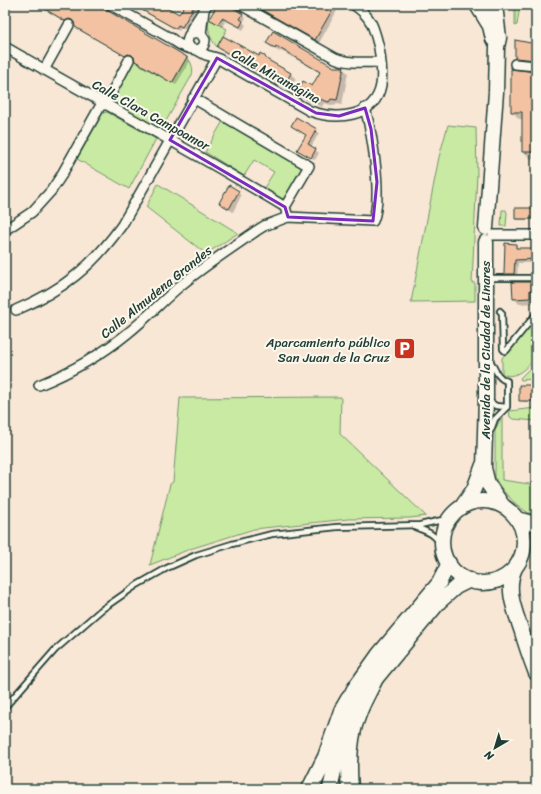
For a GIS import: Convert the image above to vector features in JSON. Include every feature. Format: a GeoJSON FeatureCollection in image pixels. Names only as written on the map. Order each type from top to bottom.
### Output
{"type":"FeatureCollection","features":[{"type":"Feature","properties":{"kind":"highway"},"geometry":{"type":"LineString","coordinates":[[350,789],[348,759],[357,715],[374,680]]}},
{"type":"Feature","properties":{"kind":"highway"},"geometry":{"type":"LineString","coordinates":[[310,789],[326,757],[342,710],[349,699]]}},
{"type":"Feature","properties":{"kind":"main road","name":"Avenida de la Ciudad de Linares"},"geometry":{"type":"LineString","coordinates":[[477,5],[490,26],[497,47]]}},
{"type":"Feature","properties":{"kind":"main road","name":"Avenida de la Ciudad de Linares"},"geometry":{"type":"LineString","coordinates":[[495,5],[499,38],[497,47],[485,278],[486,398],[484,455],[485,477],[503,506]]}},
{"type":"Feature","properties":{"kind":"main road","name":"Avenida de la Ciudad de Linares"},"geometry":{"type":"LineString","coordinates":[[462,508],[476,485],[484,455]]}},
{"type":"Feature","properties":{"kind":"main road"},"geometry":{"type":"LineString","coordinates":[[512,604],[503,594],[492,586],[458,573],[449,563],[443,548],[445,530],[451,518],[462,508],[473,503],[485,501],[503,506],[517,519],[524,535],[524,544],[518,563],[512,575],[512,604],[536,673]]}},
{"type":"Feature","properties":{"kind":"main road"},"geometry":{"type":"LineString","coordinates":[[517,519],[536,524]]}},
{"type":"Feature","properties":{"kind":"main road"},"geometry":{"type":"LineString","coordinates":[[339,749],[354,710],[363,693],[439,602],[456,587],[476,581],[491,582],[500,579],[508,574],[536,543]]}},
{"type":"Feature","properties":{"kind":"main road"},"geometry":{"type":"LineString","coordinates":[[330,789],[339,749],[342,726],[349,699],[379,654],[439,583],[449,563]]}},
{"type":"Feature","properties":{"kind":"street"},"geometry":{"type":"LineString","coordinates":[[111,5],[172,39],[176,43],[197,47]]}},
{"type":"Feature","properties":{"kind":"street"},"geometry":{"type":"LineString","coordinates":[[241,5],[335,58],[355,62],[381,62]]}},
{"type":"Feature","properties":{"kind":"street"},"geometry":{"type":"LineString","coordinates":[[354,5],[366,15],[372,23],[381,62],[382,73],[380,88],[374,100],[366,108]]}},
{"type":"Feature","properties":{"kind":"street"},"geometry":{"type":"LineString","coordinates":[[197,47],[204,38],[201,34],[206,7]]}},
{"type":"Feature","properties":{"kind":"street"},"geometry":{"type":"LineString","coordinates":[[197,47],[187,43],[192,28],[206,7]]}},
{"type":"Feature","properties":{"kind":"street"},"geometry":{"type":"LineString","coordinates":[[44,70],[70,25]]}},
{"type":"Feature","properties":{"kind":"street"},"geometry":{"type":"LineString","coordinates":[[172,39],[189,36],[195,32],[201,34]]}},
{"type":"Feature","properties":{"kind":"street","name":"Calle Clara Campoamor"},"geometry":{"type":"LineString","coordinates":[[5,47],[285,207]]}},
{"type":"Feature","properties":{"kind":"street","name":"Calle Miramágina"},"geometry":{"type":"LineString","coordinates":[[197,47],[206,55],[217,58]]}},
{"type":"Feature","properties":{"kind":"street","name":"Calle Miramágina"},"geometry":{"type":"LineString","coordinates":[[197,47],[304,108],[316,113],[339,116],[356,113],[366,108]]}},
{"type":"Feature","properties":{"kind":"street"},"geometry":{"type":"LineString","coordinates":[[206,55],[208,64],[207,73]]}},
{"type":"Feature","properties":{"kind":"street"},"geometry":{"type":"LineString","coordinates":[[16,310],[42,298],[68,283],[102,251],[122,225],[207,73],[217,58]]}},
{"type":"Feature","properties":{"kind":"street"},"geometry":{"type":"LineString","coordinates":[[5,230],[32,212],[51,191],[130,60]]}},
{"type":"Feature","properties":{"kind":"street"},"geometry":{"type":"LineString","coordinates":[[514,64],[536,66]]}},
{"type":"Feature","properties":{"kind":"street"},"geometry":{"type":"LineString","coordinates":[[193,98],[309,166],[285,207],[288,217]]}},
{"type":"Feature","properties":{"kind":"street","name":"Calle Almudena Grandes"},"geometry":{"type":"LineString","coordinates":[[39,385],[71,371],[110,346],[135,327],[160,302],[190,277],[264,226],[288,217],[373,221],[376,214],[377,182],[371,129],[366,108]]}},
{"type":"Feature","properties":{"kind":"street"},"geometry":{"type":"LineString","coordinates":[[488,235],[536,235]]}},
{"type":"Feature","properties":{"kind":"lane"},"geometry":{"type":"LineString","coordinates":[[485,278],[536,278]]}},
{"type":"Feature","properties":{"kind":"lane"},"geometry":{"type":"LineString","coordinates":[[500,311],[502,313],[503,349],[505,351],[536,314]]}},
{"type":"Feature","properties":{"kind":"lane"},"geometry":{"type":"LineString","coordinates":[[484,455],[492,424],[499,414],[507,407],[507,381],[504,381],[499,375],[485,351]]}},
{"type":"Feature","properties":{"kind":"lane"},"geometry":{"type":"LineString","coordinates":[[486,398],[490,403],[496,406],[507,407]]}},
{"type":"Feature","properties":{"kind":"lane"},"geometry":{"type":"LineString","coordinates":[[5,706],[55,650],[87,621],[137,585],[180,562],[212,550],[272,534],[336,527],[420,525],[451,518]]}},
{"type":"Feature","properties":{"kind":"lane"},"geometry":{"type":"LineString","coordinates":[[411,525],[432,534],[437,538],[443,548]]}},
{"type":"Feature","properties":{"kind":"highlighted area"},"geometry":{"type":"Polygon","coordinates":[[[217,58],[316,113],[339,116],[365,108],[371,129],[377,182],[373,221],[288,217],[285,207],[170,140],[217,58]]]}},
{"type":"Feature","properties":{"kind":"green space"},"geometry":{"type":"Polygon","coordinates":[[[520,5],[517,25],[515,26],[515,7],[520,5]]]}},
{"type":"Feature","properties":{"kind":"green space"},"geometry":{"type":"Polygon","coordinates":[[[209,19],[227,29],[217,47],[210,34],[208,26],[209,19]]]}},
{"type":"Feature","properties":{"kind":"green space"},"geometry":{"type":"Polygon","coordinates":[[[187,57],[192,65],[192,75],[161,130],[110,101],[133,60],[172,83],[187,57]]]}},
{"type":"Feature","properties":{"kind":"green space"},"geometry":{"type":"Polygon","coordinates":[[[107,112],[156,139],[129,189],[77,159],[103,113],[107,112]]]}},
{"type":"Feature","properties":{"kind":"green space"},"geometry":{"type":"Polygon","coordinates":[[[223,121],[303,168],[284,200],[264,188],[274,172],[254,160],[244,176],[205,152],[223,121]]]}},
{"type":"Feature","properties":{"kind":"green space"},"geometry":{"type":"Polygon","coordinates":[[[448,125],[476,128],[477,174],[472,283],[475,283],[475,301],[411,302],[439,157],[448,125]]]}},
{"type":"Feature","properties":{"kind":"green space"},"geometry":{"type":"Polygon","coordinates":[[[158,184],[238,233],[206,254],[146,207],[158,184]]]}},
{"type":"Feature","properties":{"kind":"green space"},"geometry":{"type":"Polygon","coordinates":[[[502,210],[506,210],[507,213],[506,226],[501,226],[502,210]]]}},
{"type":"Feature","properties":{"kind":"green space"},"geometry":{"type":"Polygon","coordinates":[[[536,316],[536,358],[525,369],[517,374],[502,374],[502,358],[536,316]]]}},
{"type":"Feature","properties":{"kind":"green space"},"geometry":{"type":"Polygon","coordinates":[[[536,362],[536,379],[521,380],[520,378],[536,362]]]}},
{"type":"Feature","properties":{"kind":"green space"},"geometry":{"type":"Polygon","coordinates":[[[341,397],[340,434],[426,516],[410,518],[348,519],[254,529],[190,549],[150,565],[170,484],[173,482],[180,398],[341,397]]]}},
{"type":"Feature","properties":{"kind":"green space"},"geometry":{"type":"Polygon","coordinates":[[[536,408],[536,421],[513,419],[510,417],[509,411],[536,408]]]}},
{"type":"Feature","properties":{"kind":"green space"},"geometry":{"type":"Polygon","coordinates":[[[502,416],[502,480],[536,485],[536,516],[518,506],[501,488],[495,477],[495,430],[502,416]]]}},
{"type":"Feature","properties":{"kind":"building"},"geometry":{"type":"Polygon","coordinates":[[[38,5],[98,5],[187,57],[172,83],[135,61],[132,55],[128,54],[125,56],[75,27],[72,20],[69,19],[65,21],[38,5]]]}},
{"type":"Feature","properties":{"kind":"building"},"geometry":{"type":"Polygon","coordinates":[[[133,5],[163,5],[179,14],[185,5],[195,5],[182,27],[178,25],[176,29],[133,5]]]}},
{"type":"Feature","properties":{"kind":"building"},"geometry":{"type":"Polygon","coordinates":[[[217,5],[228,5],[243,14],[240,19],[243,21],[240,27],[222,18],[218,24],[209,19],[217,5]]]}},
{"type":"Feature","properties":{"kind":"building"},"geometry":{"type":"Polygon","coordinates":[[[253,5],[335,5],[315,40],[253,5]]]}},
{"type":"Feature","properties":{"kind":"building"},"geometry":{"type":"Polygon","coordinates":[[[273,31],[334,67],[344,67],[337,100],[331,99],[329,102],[319,99],[318,103],[313,102],[297,93],[303,81],[312,86],[320,72],[276,46],[275,48],[266,43],[273,31]]]}},
{"type":"Feature","properties":{"kind":"building"},"geometry":{"type":"Polygon","coordinates":[[[223,36],[259,56],[260,53],[268,60],[291,73],[284,86],[217,47],[223,36]]]}},
{"type":"Feature","properties":{"kind":"building"},"geometry":{"type":"Polygon","coordinates":[[[515,40],[536,44],[536,60],[515,58],[515,40]]]}},
{"type":"Feature","properties":{"kind":"building"},"geometry":{"type":"Polygon","coordinates":[[[511,69],[536,72],[536,152],[522,152],[522,112],[511,112],[511,69]]]}},
{"type":"Feature","properties":{"kind":"building"},"geometry":{"type":"Polygon","coordinates":[[[296,117],[317,129],[308,144],[316,149],[311,158],[297,150],[306,135],[291,126],[296,117]]]}},
{"type":"Feature","properties":{"kind":"building"},"geometry":{"type":"Polygon","coordinates":[[[229,185],[239,191],[229,209],[219,203],[229,185]]]}},
{"type":"Feature","properties":{"kind":"building"},"geometry":{"type":"Polygon","coordinates":[[[515,208],[536,208],[536,219],[515,219],[515,208]]]}},
{"type":"Feature","properties":{"kind":"building"},"geometry":{"type":"Polygon","coordinates":[[[505,243],[516,244],[516,248],[536,248],[536,259],[515,260],[514,274],[504,274],[505,243]]]}},
{"type":"Feature","properties":{"kind":"building"},"geometry":{"type":"Polygon","coordinates":[[[512,282],[536,282],[536,290],[530,290],[530,298],[513,299],[512,282]]]}},
{"type":"Feature","properties":{"kind":"building"},"geometry":{"type":"Polygon","coordinates":[[[519,385],[536,385],[536,401],[519,401],[519,385]]]}},
{"type":"Feature","properties":{"kind":"place","name":"Aparcamiento público San Juan de la Cruz"},"geometry":{"type":"Point","coordinates":[405,349]}}]}
